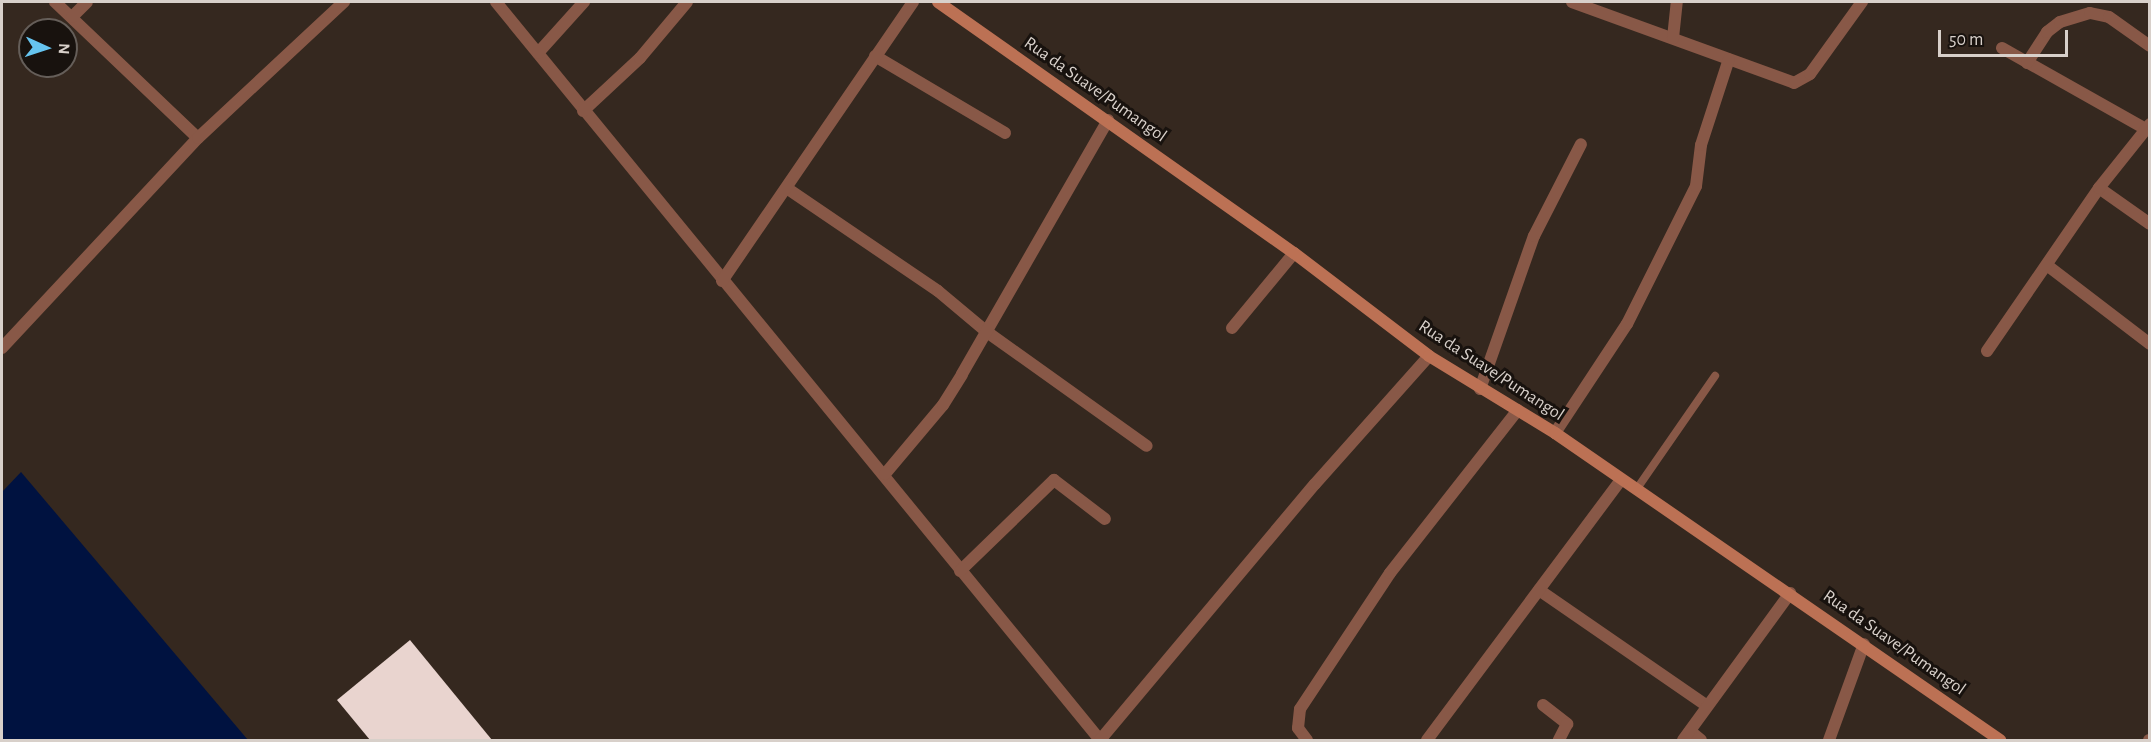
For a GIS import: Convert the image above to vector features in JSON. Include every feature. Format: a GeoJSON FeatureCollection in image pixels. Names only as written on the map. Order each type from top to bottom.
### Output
{"type":"FeatureCollection","features":[{"type":"Feature","properties":{"kind":"street"},"geometry":{"type":"LineString","coordinates":[[56,2],[72,18],[87,2]]}},
{"type":"Feature","properties":{"kind":"street"},"geometry":{"type":"LineString","coordinates":[[2,348],[198,138],[344,2]]}},
{"type":"Feature","properties":{"kind":"street"},"geometry":{"type":"LineString","coordinates":[[496,2],[722,281],[885,474],[960,571],[1100,740],[1315,484],[1430,356]]}},
{"type":"Feature","properties":{"kind":"street"},"geometry":{"type":"LineString","coordinates":[[538,52],[584,2]]}},
{"type":"Feature","properties":{"kind":"street"},"geometry":{"type":"LineString","coordinates":[[583,111],[640,58],[687,2]]}},
{"type":"Feature","properties":{"kind":"street"},"geometry":{"type":"LineString","coordinates":[[722,281],[788,189],[913,2]]}},
{"type":"Feature","properties":{"kind":"street","name":"Rua da Suave/Pumangol"},"geometry":{"type":"LineString","coordinates":[[938,2],[1294,253],[1430,356],[1480,390],[1555,433],[1864,644],[2001,741]]}},
{"type":"Feature","properties":{"kind":"street"},"geometry":{"type":"LineString","coordinates":[[1572,2],[1789,82],[1802,81],[1862,2]]}},
{"type":"Feature","properties":{"kind":"street"},"geometry":{"type":"LineString","coordinates":[[1673,38],[1677,2]]}},
{"type":"Feature","properties":{"kind":"street"},"geometry":{"type":"LineString","coordinates":[[2027,63],[2047,32],[2060,22],[2090,13],[2109,17],[2150,46]]}},
{"type":"Feature","properties":{"kind":"street"},"geometry":{"type":"LineString","coordinates":[[78,24],[198,138]]}},
{"type":"Feature","properties":{"kind":"street"},"geometry":{"type":"LineString","coordinates":[[1987,351],[2048,266],[2099,188],[2148,127],[2002,48]]}},
{"type":"Feature","properties":{"kind":"street"},"geometry":{"type":"LineString","coordinates":[[875,56],[1005,133]]}},
{"type":"Feature","properties":{"kind":"street"},"geometry":{"type":"LineString","coordinates":[[1555,433],[1627,324],[1696,186],[1701,145],[1729,59]]}},
{"type":"Feature","properties":{"kind":"street"},"geometry":{"type":"LineString","coordinates":[[885,474],[943,405],[1108,120]]}},
{"type":"Feature","properties":{"kind":"street"},"geometry":{"type":"LineString","coordinates":[[1480,390],[1534,236],[1581,144]]}},
{"type":"Feature","properties":{"kind":"street"},"geometry":{"type":"LineString","coordinates":[[2099,188],[2150,224]]}},
{"type":"Feature","properties":{"kind":"street"},"geometry":{"type":"LineString","coordinates":[[788,189],[939,291],[987,332],[1147,446]]}},
{"type":"Feature","properties":{"kind":"street"},"geometry":{"type":"LineString","coordinates":[[1232,328],[1294,253]]}},
{"type":"Feature","properties":{"kind":"street"},"geometry":{"type":"LineString","coordinates":[[2048,266],[2150,344]]}},
{"type":"Feature","properties":{"kind":"street"},"geometry":{"type":"LineString","coordinates":[[1307,741],[1298,728],[1300,709],[1390,573],[1518,411]]}},
{"type":"Feature","properties":{"kind":"street"},"geometry":{"type":"LineString","coordinates":[[960,571],[1054,480],[1105,519]]}},
{"type":"Feature","properties":{"kind":"street"},"geometry":{"type":"LineString","coordinates":[[1426,741],[1621,480]]}},
{"type":"Feature","properties":{"kind":"street"},"geometry":{"type":"LineString","coordinates":[[1539,590],[1706,705]]}},
{"type":"Feature","properties":{"kind":"street"},"geometry":{"type":"LineString","coordinates":[[1701,741],[1686,736],[1706,705],[1790,593]]}},
{"type":"Feature","properties":{"kind":"street"},"geometry":{"type":"LineString","coordinates":[[1829,741],[1864,644]]}},
{"type":"Feature","properties":{"kind":"street"},"geometry":{"type":"LineString","coordinates":[[1543,705],[1567,724],[1560,741]]}},
{"type":"Feature","properties":{"kind":"lane"},"geometry":{"type":"LineString","coordinates":[[1636,490],[1715,376]]}},
{"type":"Feature","properties":{"kind":"water"},"geometry":{"type":"Polygon","coordinates":[[[21,472],[248,740],[2,740],[2,492],[21,472]]]}},
{"type":"Feature","properties":{"kind":"building"},"geometry":{"type":"Polygon","coordinates":[[[410,640],[492,740],[370,740],[337,700],[410,640]]]}}]}
